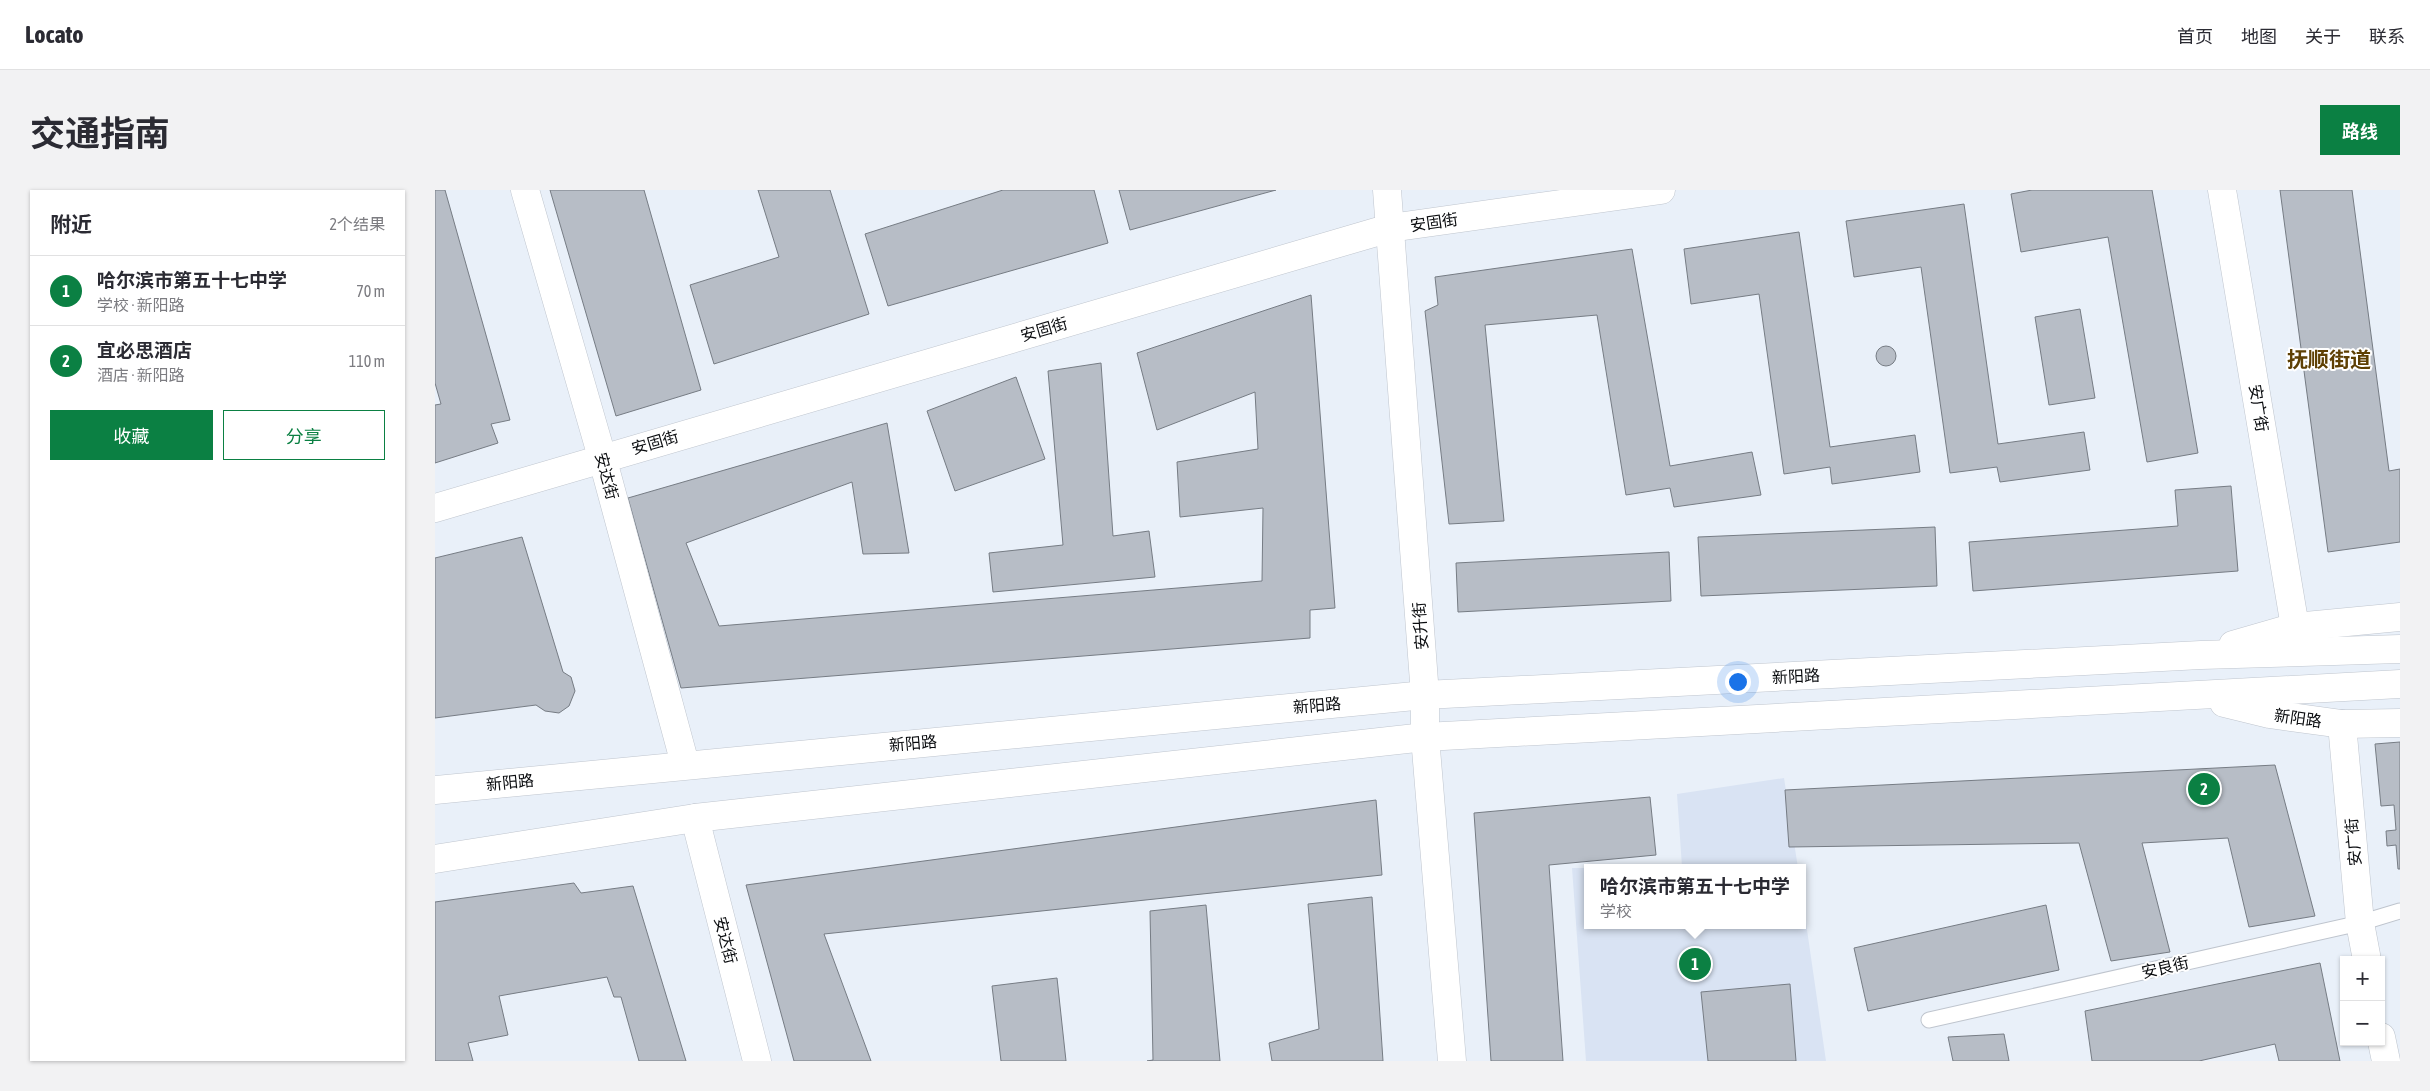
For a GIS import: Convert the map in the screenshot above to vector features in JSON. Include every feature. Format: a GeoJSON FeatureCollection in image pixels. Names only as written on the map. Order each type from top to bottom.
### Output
{"type":"FeatureCollection","features":[{"type":"Feature","properties":{"kind":"main road","name":"安达街"},"geometry":{"type":"LineString","coordinates":[[525,190],[602,457],[685,764]]}},
{"type":"Feature","properties":{"kind":"main road","name":"安升街"},"geometry":{"type":"LineString","coordinates":[[1387,190],[1425,695],[1425,737],[1452,1061]]}},
{"type":"Feature","properties":{"kind":"main road","name":"安固街"},"geometry":{"type":"LineString","coordinates":[[435,508],[602,457],[1389,228],[1661,190]]}},
{"type":"Feature","properties":{"kind":"main road","name":"安广街"},"geometry":{"type":"LineString","coordinates":[[2222,190],[2295,626]]}},
{"type":"Feature","properties":{"kind":"main road","name":"新阳路"},"geometry":{"type":"LineString","coordinates":[[2201,656],[2295,626],[2400,617]]}},
{"type":"Feature","properties":{"kind":"main road","name":"新阳路"},"geometry":{"type":"LineString","coordinates":[[435,790],[685,764],[1425,695],[2201,656],[2400,649]]}},
{"type":"Feature","properties":{"kind":"main road","name":"新阳路"},"geometry":{"type":"LineString","coordinates":[[435,859],[695,818],[1425,737],[2400,684]]}},
{"type":"Feature","properties":{"kind":"main road","name":"新阳路"},"geometry":{"type":"LineString","coordinates":[[2198,696],[2269,714],[2342,724],[2400,723]]}},
{"type":"Feature","properties":{"kind":"main road","name":"安广街"},"geometry":{"type":"LineString","coordinates":[[2342,724],[2360,923],[2366,956]]}},
{"type":"Feature","properties":{"kind":"main road","name":"安达街"},"geometry":{"type":"LineString","coordinates":[[695,818],[757,1061]]}},
{"type":"Feature","properties":{"kind":"main road"},"geometry":{"type":"LineString","coordinates":[[2383,1046],[2386,1061]]}},
{"type":"Feature","properties":{"kind":"lane","name":"安良街"},"geometry":{"type":"LineString","coordinates":[[1929,1020],[2360,923],[2400,911]]}},
{"type":"Feature","properties":{"kind":"shaded area"},"geometry":{"type":"Polygon","coordinates":[[[1784,778],[1797,864],[1682,864],[1677,794],[1784,778]]]}},
{"type":"Feature","properties":{"kind":"shaded area"},"geometry":{"type":"Polygon","coordinates":[[[1572,868],[1584,868],[1584,929],[1806,929],[1806,923],[1826,1061],[1586,1061],[1572,868]]]}},
{"type":"Feature","properties":{"kind":"building"},"geometry":{"type":"Polygon","coordinates":[[[435,190],[445,190],[510,420],[491,424],[498,443],[435,463],[435,405],[441,404],[435,383],[435,190]]]}},
{"type":"Feature","properties":{"kind":"building"},"geometry":{"type":"Polygon","coordinates":[[[550,190],[644,190],[701,390],[616,416],[550,190]]]}},
{"type":"Feature","properties":{"kind":"building"},"geometry":{"type":"Polygon","coordinates":[[[758,190],[830,190],[869,314],[714,364],[690,285],[779,257],[758,190]]]}},
{"type":"Feature","properties":{"kind":"building"},"geometry":{"type":"Polygon","coordinates":[[[1003,190],[1094,190],[1108,243],[888,306],[865,234],[1003,190]]]}},
{"type":"Feature","properties":{"kind":"building"},"geometry":{"type":"Polygon","coordinates":[[[1119,190],[1276,190],[1130,230],[1119,190]]]}},
{"type":"Feature","properties":{"kind":"building"},"geometry":{"type":"Polygon","coordinates":[[[2032,190],[2152,190],[2198,453],[2147,462],[2108,237],[2021,252],[2011,194],[2032,190]]]}},
{"type":"Feature","properties":{"kind":"building"},"geometry":{"type":"Polygon","coordinates":[[[2280,190],[2352,190],[2389,471],[2400,469],[2400,542],[2328,552],[2280,190]]]}},
{"type":"Feature","properties":{"kind":"building"},"geometry":{"type":"Polygon","coordinates":[[[1964,204],[1998,444],[2084,432],[2090,470],[2000,482],[1997,467],[1950,473],[1921,267],[1854,277],[1846,221],[1964,204]]]}},
{"type":"Feature","properties":{"kind":"building"},"geometry":{"type":"Polygon","coordinates":[[[1799,232],[1830,447],[1915,435],[1920,472],[1832,484],[1830,467],[1784,474],[1759,294],[1691,304],[1684,249],[1799,232]]]}},
{"type":"Feature","properties":{"kind":"building"},"geometry":{"type":"Polygon","coordinates":[[[1632,249],[1670,466],[1752,452],[1761,495],[1674,507],[1670,488],[1626,495],[1597,315],[1485,325],[1504,521],[1449,524],[1425,311],[1438,305],[1435,277],[1632,249]]]}},
{"type":"Feature","properties":{"kind":"building"},"geometry":{"type":"Polygon","coordinates":[[[1311,295],[1335,608],[1310,610],[1310,638],[681,688],[628,498],[887,423],[909,553],[863,554],[852,482],[686,543],[719,626],[1262,581],[1263,508],[1180,517],[1177,462],[1258,449],[1255,392],[1157,430],[1137,353],[1311,295]]]}},
{"type":"Feature","properties":{"kind":"building"},"geometry":{"type":"Polygon","coordinates":[[[2080,309],[2095,398],[2049,405],[2035,317],[2080,309]]]}},
{"type":"Feature","properties":{"kind":"building"},"geometry":{"type":"Polygon","coordinates":[[[1886,346],[1893,349],[1896,356],[1893,363],[1886,366],[1879,363],[1876,356],[1879,349],[1886,346]]]}},
{"type":"Feature","properties":{"kind":"building"},"geometry":{"type":"Polygon","coordinates":[[[1101,363],[1113,536],[1149,531],[1155,577],[993,592],[989,553],[1063,545],[1048,371],[1101,363]]]}},
{"type":"Feature","properties":{"kind":"building"},"geometry":{"type":"Polygon","coordinates":[[[1016,377],[1045,459],[955,491],[927,411],[1016,377]]]}},
{"type":"Feature","properties":{"kind":"building"},"geometry":{"type":"Polygon","coordinates":[[[2231,486],[2238,571],[1973,591],[1969,542],[2178,526],[2175,490],[2231,486]]]}},
{"type":"Feature","properties":{"kind":"building"},"geometry":{"type":"Polygon","coordinates":[[[1935,527],[1937,586],[1701,596],[1698,537],[1935,527]]]}},
{"type":"Feature","properties":{"kind":"building"},"geometry":{"type":"Polygon","coordinates":[[[522,537],[563,672],[571,677],[575,691],[569,706],[559,713],[545,711],[536,705],[435,718],[435,558],[522,537]]]}},
{"type":"Feature","properties":{"kind":"building"},"geometry":{"type":"Polygon","coordinates":[[[1669,552],[1671,601],[1458,612],[1456,563],[1669,552]]]}},
{"type":"Feature","properties":{"kind":"building"},"geometry":{"type":"Polygon","coordinates":[[[2400,742],[2400,869],[2398,869],[2396,845],[2387,846],[2386,831],[2396,830],[2394,805],[2381,806],[2375,744],[2400,742]]]}},
{"type":"Feature","properties":{"kind":"building"},"geometry":{"type":"Polygon","coordinates":[[[2275,765],[2315,916],[2249,927],[2228,838],[2142,843],[2170,952],[2111,961],[2079,843],[1789,847],[1785,790],[2275,765]]]}},
{"type":"Feature","properties":{"kind":"building"},"geometry":{"type":"Polygon","coordinates":[[[1650,797],[1656,855],[1549,865],[1563,1061],[1491,1061],[1474,813],[1650,797]]]}},
{"type":"Feature","properties":{"kind":"building"},"geometry":{"type":"Polygon","coordinates":[[[1376,800],[1382,875],[824,934],[871,1061],[794,1061],[746,885],[1376,800]]]}},
{"type":"Feature","properties":{"kind":"building"},"geometry":{"type":"Polygon","coordinates":[[[574,883],[581,893],[633,886],[686,1061],[639,1061],[621,997],[614,997],[607,977],[499,996],[508,1035],[468,1043],[473,1061],[435,1061],[435,902],[574,883]]]}},
{"type":"Feature","properties":{"kind":"building"},"geometry":{"type":"Polygon","coordinates":[[[1372,897],[1383,1061],[1272,1061],[1269,1043],[1319,1029],[1308,904],[1372,897]]]}},
{"type":"Feature","properties":{"kind":"building"},"geometry":{"type":"Polygon","coordinates":[[[1206,905],[1220,1061],[1147,1061],[1153,1060],[1150,911],[1206,905]]]}},
{"type":"Feature","properties":{"kind":"building"},"geometry":{"type":"Polygon","coordinates":[[[2046,905],[2059,970],[1868,1011],[1854,948],[2046,905]]]}},
{"type":"Feature","properties":{"kind":"building"},"geometry":{"type":"Polygon","coordinates":[[[2320,963],[2340,1061],[2279,1061],[2275,1044],[2199,1061],[2092,1061],[2085,1011],[2320,963]]]}},
{"type":"Feature","properties":{"kind":"building"},"geometry":{"type":"Polygon","coordinates":[[[1057,978],[1066,1061],[1001,1061],[992,986],[1057,978]]]}},
{"type":"Feature","properties":{"kind":"building"},"geometry":{"type":"Polygon","coordinates":[[[1790,984],[1796,1061],[1708,1061],[1701,992],[1790,984]]]}},
{"type":"Feature","properties":{"kind":"building"},"geometry":{"type":"Polygon","coordinates":[[[2004,1034],[2009,1061],[1953,1061],[1948,1037],[2004,1034]]]}},
{"type":"Feature","properties":{"kind":"place","name":"宜必思酒店"},"geometry":{"type":"Point","coordinates":[2204,789]}},
{"type":"Feature","properties":{"kind":"place","name":"哈尔滨市第五十七中学"},"geometry":{"type":"Point","coordinates":[1695,964]}},
{"type":"Feature","properties":{"kind":"district","name":"抚顺街道"},"geometry":{"type":"Point","coordinates":[2329,359]}}]}
